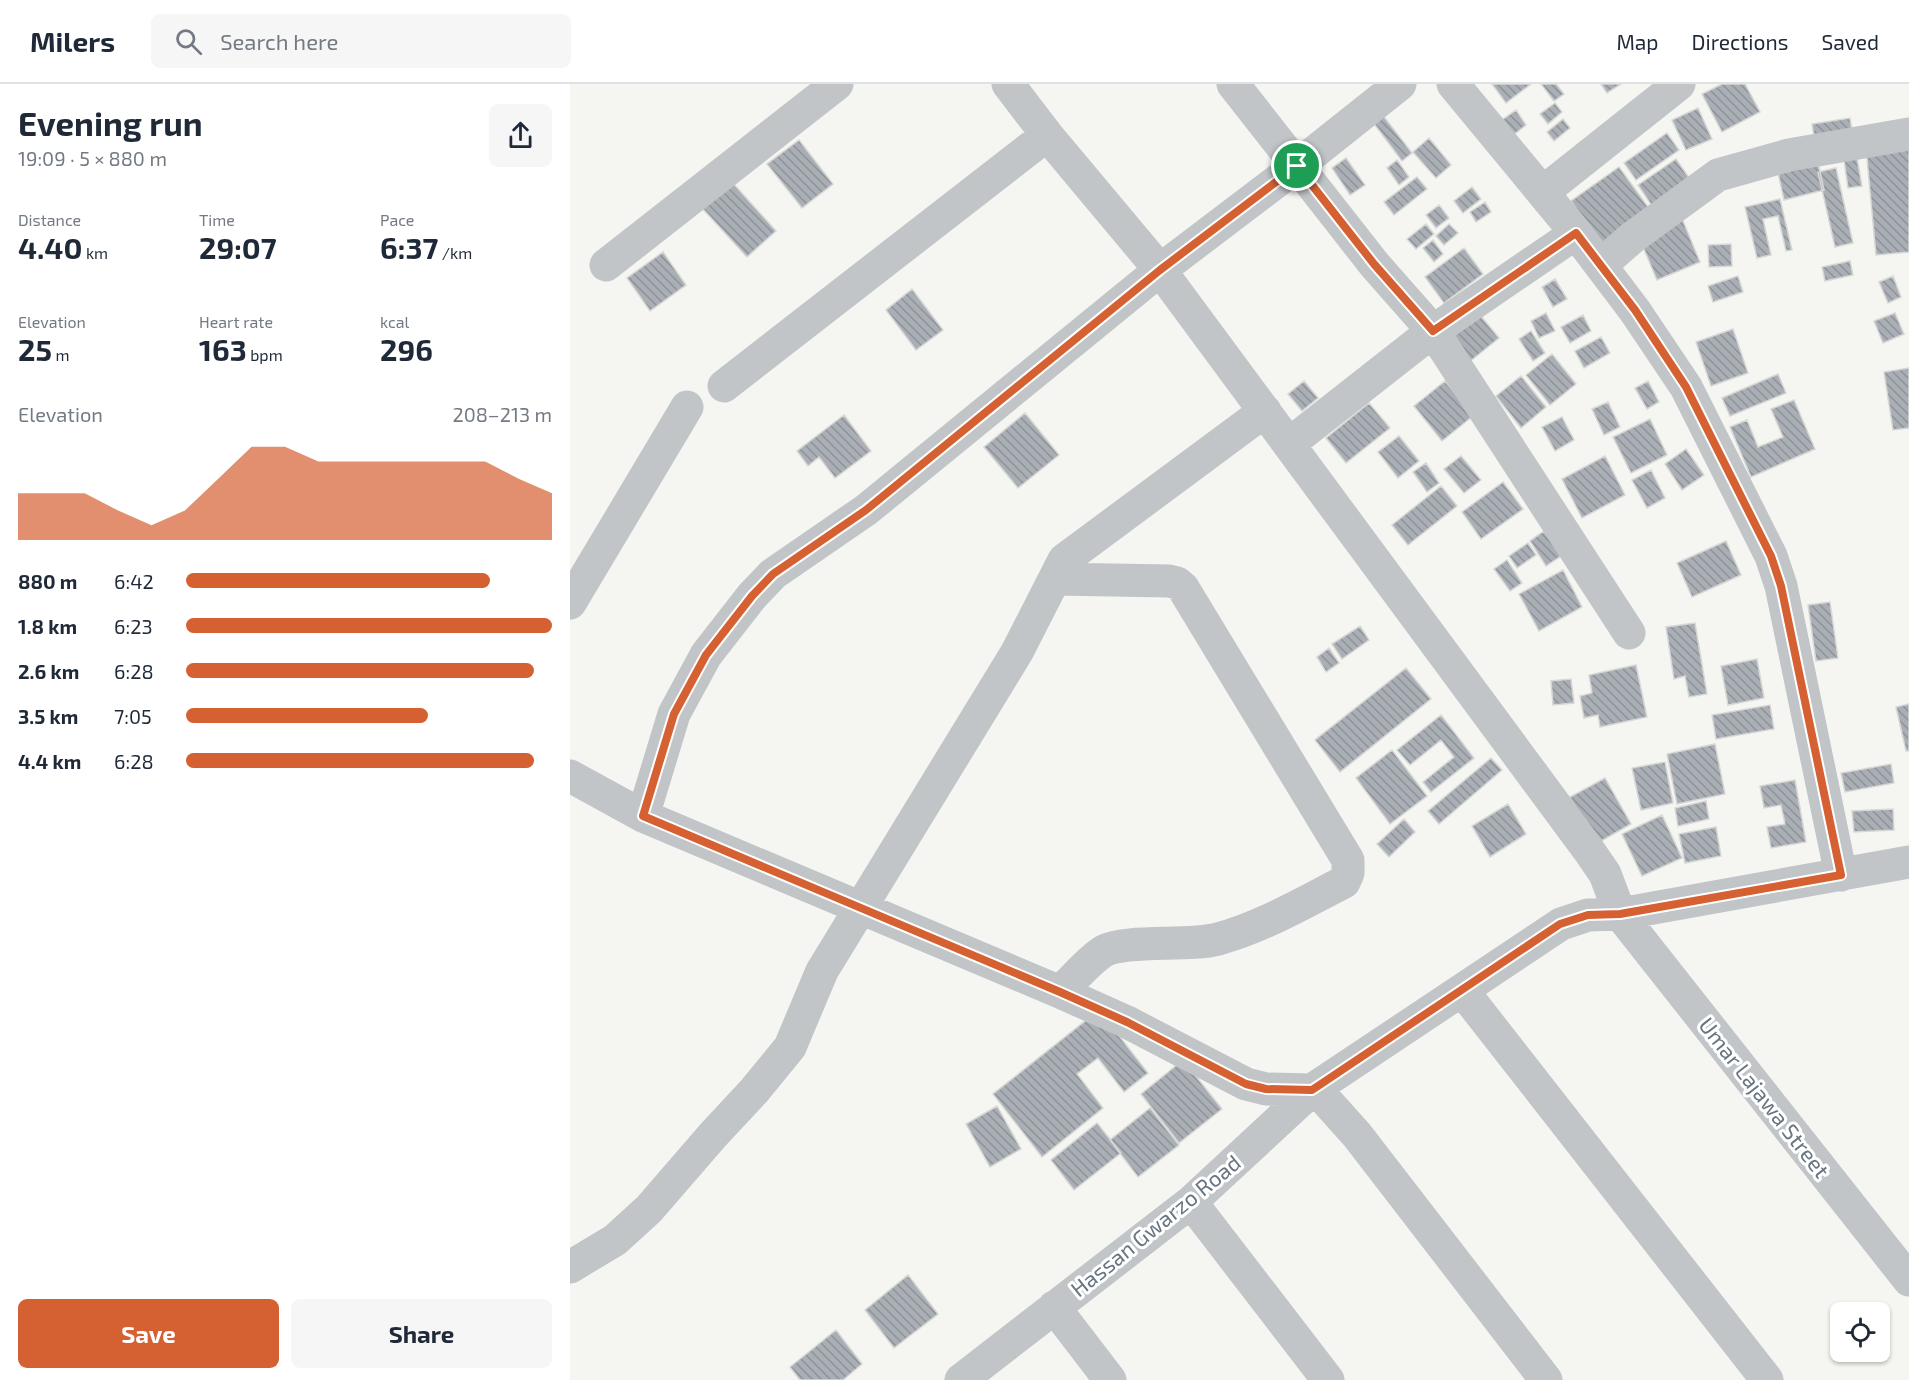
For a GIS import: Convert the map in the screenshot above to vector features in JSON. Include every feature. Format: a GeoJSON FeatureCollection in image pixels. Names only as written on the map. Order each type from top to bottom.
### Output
{"type":"FeatureCollection","features":[{"type":"Feature","properties":{"kind":"street"},"geometry":{"type":"LineString","coordinates":[[606,265],[837,84]]}},
{"type":"Feature","properties":{"kind":"street","name":"Umar Lajawa Street"},"geometry":{"type":"LineString","coordinates":[[1008,84],[1047,135],[1160,270],[1590,852],[1605,874],[1620,914],[1909,1280]]}},
{"type":"Feature","properties":{"kind":"street"},"geometry":{"type":"LineString","coordinates":[[1233,84],[1374,264],[1433,331],[1629,633]]}},
{"type":"Feature","properties":{"kind":"street"},"geometry":{"type":"LineString","coordinates":[[643,816],[674,714],[706,655],[752,596],[773,574],[866,510],[1160,270],[1400,84]]}},
{"type":"Feature","properties":{"kind":"street"},"geometry":{"type":"LineString","coordinates":[[1454,84],[1576,233],[1635,310],[1686,387],[1771,556],[1781,586],[1841,875]]}},
{"type":"Feature","properties":{"kind":"street"},"geometry":{"type":"LineString","coordinates":[[1543,192],[1679,84]]}},
{"type":"Feature","properties":{"kind":"street"},"geometry":{"type":"LineString","coordinates":[[1601,265],[1633,237],[1718,175],[1789,155],[1909,134]]}},
{"type":"Feature","properties":{"kind":"street"},"geometry":{"type":"LineString","coordinates":[[724,386],[1047,135]]}},
{"type":"Feature","properties":{"kind":"street"},"geometry":{"type":"LineString","coordinates":[[1289,444],[1433,331],[1576,233]]}},
{"type":"Feature","properties":{"kind":"street"},"geometry":{"type":"LineString","coordinates":[[570,603],[687,407]]}},
{"type":"Feature","properties":{"kind":"street"},"geometry":{"type":"LineString","coordinates":[[570,1267],[615,1240],[649,1209],[783,1056],[822,971],[1017,652],[1064,560],[1264,411]]}},
{"type":"Feature","properties":{"kind":"street"},"geometry":{"type":"LineString","coordinates":[[1055,579],[1169,581],[1183,588],[1348,860],[1348,873],[1344,882],[1276,917],[1220,939],[1203,943],[1128,946],[1107,950],[1060,992]]}},
{"type":"Feature","properties":{"kind":"street"},"geometry":{"type":"LineString","coordinates":[[570,776],[643,816],[1127,1022],[1246,1084],[1266,1089],[1312,1090],[1322,1096],[1357,1135],[1546,1380]]}},
{"type":"Feature","properties":{"kind":"street","name":"Hassan Gwarzo Road"},"geometry":{"type":"LineString","coordinates":[[960,1380],[1191,1202],[1312,1090],[1560,924],[1588,915],[1620,914],[1841,875],[1904,870]]}},
{"type":"Feature","properties":{"kind":"street"},"geometry":{"type":"LineString","coordinates":[[1462,990],[1767,1380]]}},
{"type":"Feature","properties":{"kind":"street"},"geometry":{"type":"LineString","coordinates":[[1191,1202],[1328,1380]]}},
{"type":"Feature","properties":{"kind":"street"},"geometry":{"type":"LineString","coordinates":[[1054,1307],[1110,1380]]}},
{"type":"Feature","properties":{"kind":"building"},"geometry":{"type":"Polygon","coordinates":[[[1492,84],[1531,84],[1506,103],[1492,84]]]}},
{"type":"Feature","properties":{"kind":"building"},"geometry":{"type":"Polygon","coordinates":[[[1541,84],[1556,84],[1564,94],[1554,101],[1541,84]]]}},
{"type":"Feature","properties":{"kind":"building"},"geometry":{"type":"Polygon","coordinates":[[[1601,84],[1621,84],[1607,93],[1601,84]]]}},
{"type":"Feature","properties":{"kind":"building"},"geometry":{"type":"Polygon","coordinates":[[[1722,84],[1745,84],[1760,112],[1722,132],[1702,94],[1722,84]]]}},
{"type":"Feature","properties":{"kind":"building"},"geometry":{"type":"Polygon","coordinates":[[[1555,103],[1562,112],[1548,124],[1540,114],[1555,103]]]}},
{"type":"Feature","properties":{"kind":"building"},"geometry":{"type":"Polygon","coordinates":[[[1698,108],[1712,139],[1686,150],[1672,120],[1698,108]]]}},
{"type":"Feature","properties":{"kind":"building"},"geometry":{"type":"Polygon","coordinates":[[[1516,110],[1526,125],[1512,136],[1502,120],[1516,110]]]}},
{"type":"Feature","properties":{"kind":"building"},"geometry":{"type":"Polygon","coordinates":[[[1381,113],[1412,153],[1402,161],[1372,121],[1381,113]]]}},
{"type":"Feature","properties":{"kind":"building"},"geometry":{"type":"Polygon","coordinates":[[[1850,118],[1853,136],[1815,142],[1812,124],[1850,118]]]}},
{"type":"Feature","properties":{"kind":"building"},"geometry":{"type":"Polygon","coordinates":[[[1563,119],[1570,128],[1554,141],[1547,132],[1563,119]]]}},
{"type":"Feature","properties":{"kind":"building"},"geometry":{"type":"Polygon","coordinates":[[[1667,133],[1679,150],[1636,180],[1624,163],[1667,133]]]}},
{"type":"Feature","properties":{"kind":"building"},"geometry":{"type":"Polygon","coordinates":[[[1429,138],[1451,165],[1436,178],[1413,152],[1429,138]]]}},
{"type":"Feature","properties":{"kind":"building"},"geometry":{"type":"Polygon","coordinates":[[[799,140],[833,184],[802,208],[767,164],[799,140]]]}},
{"type":"Feature","properties":{"kind":"building"},"geometry":{"type":"Polygon","coordinates":[[[1909,144],[1909,252],[1876,255],[1866,148],[1909,144]]]}},
{"type":"Feature","properties":{"kind":"building"},"geometry":{"type":"Polygon","coordinates":[[[1346,158],[1365,185],[1350,195],[1332,168],[1346,158]]]}},
{"type":"Feature","properties":{"kind":"building"},"geometry":{"type":"Polygon","coordinates":[[[1817,158],[1824,190],[1784,200],[1777,168],[1817,158]]]}},
{"type":"Feature","properties":{"kind":"building"},"geometry":{"type":"Polygon","coordinates":[[[1857,158],[1862,186],[1848,188],[1844,160],[1857,158]]]}},
{"type":"Feature","properties":{"kind":"building"},"geometry":{"type":"Polygon","coordinates":[[[1676,159],[1692,182],[1654,209],[1638,185],[1676,159]]]}},
{"type":"Feature","properties":{"kind":"building"},"geometry":{"type":"Polygon","coordinates":[[[1397,160],[1409,177],[1399,185],[1387,168],[1397,160]]]}},
{"type":"Feature","properties":{"kind":"building"},"geometry":{"type":"Polygon","coordinates":[[[1619,167],[1651,211],[1601,245],[1571,201],[1619,167]]]}},
{"type":"Feature","properties":{"kind":"building"},"geometry":{"type":"Polygon","coordinates":[[[1836,168],[1853,243],[1835,247],[1818,172],[1836,168]]]}},
{"type":"Feature","properties":{"kind":"building"},"geometry":{"type":"Polygon","coordinates":[[[1417,177],[1427,189],[1394,215],[1384,202],[1417,177]]]}},
{"type":"Feature","properties":{"kind":"building"},"geometry":{"type":"Polygon","coordinates":[[[730,180],[776,231],[747,257],[701,207],[730,180]]]}},
{"type":"Feature","properties":{"kind":"building"},"geometry":{"type":"Polygon","coordinates":[[[1472,187],[1481,199],[1463,213],[1454,201],[1472,187]]]}},
{"type":"Feature","properties":{"kind":"building"},"geometry":{"type":"Polygon","coordinates":[[[1780,199],[1792,250],[1786,251],[1778,216],[1763,219],[1771,255],[1757,258],[1745,207],[1780,199]]]}},
{"type":"Feature","properties":{"kind":"building"},"geometry":{"type":"Polygon","coordinates":[[[1485,202],[1491,212],[1476,222],[1470,212],[1485,202]]]}},
{"type":"Feature","properties":{"kind":"building"},"geometry":{"type":"Polygon","coordinates":[[[1439,205],[1449,218],[1436,228],[1426,215],[1439,205]]]}},
{"type":"Feature","properties":{"kind":"building"},"geometry":{"type":"Polygon","coordinates":[[[1681,216],[1700,262],[1657,280],[1638,235],[1681,216]]]}},
{"type":"Feature","properties":{"kind":"building"},"geometry":{"type":"Polygon","coordinates":[[[1426,224],[1434,234],[1416,249],[1407,239],[1426,224]]]}},
{"type":"Feature","properties":{"kind":"building"},"geometry":{"type":"Polygon","coordinates":[[[1449,224],[1458,233],[1444,245],[1436,236],[1449,224]]]}},
{"type":"Feature","properties":{"kind":"building"},"geometry":{"type":"Polygon","coordinates":[[[1433,240],[1443,254],[1434,262],[1423,248],[1433,240]]]}},
{"type":"Feature","properties":{"kind":"building"},"geometry":{"type":"Polygon","coordinates":[[[1731,244],[1732,266],[1709,267],[1708,245],[1731,244]]]}},
{"type":"Feature","properties":{"kind":"building"},"geometry":{"type":"Polygon","coordinates":[[[1464,248],[1483,274],[1444,303],[1425,277],[1464,248]]]}},
{"type":"Feature","properties":{"kind":"building"},"geometry":{"type":"Polygon","coordinates":[[[663,252],[686,285],[650,311],[627,278],[663,252]]]}},
{"type":"Feature","properties":{"kind":"building"},"geometry":{"type":"Polygon","coordinates":[[[1850,261],[1853,275],[1825,281],[1822,267],[1850,261]]]}},
{"type":"Feature","properties":{"kind":"building"},"geometry":{"type":"Polygon","coordinates":[[[1738,276],[1743,292],[1713,302],[1708,286],[1738,276]]]}},
{"type":"Feature","properties":{"kind":"building"},"geometry":{"type":"Polygon","coordinates":[[[1893,276],[1901,297],[1888,303],[1879,282],[1893,276]]]}},
{"type":"Feature","properties":{"kind":"building"},"geometry":{"type":"Polygon","coordinates":[[[1555,279],[1567,299],[1553,307],[1542,287],[1555,279]]]}},
{"type":"Feature","properties":{"kind":"building"},"geometry":{"type":"Polygon","coordinates":[[[912,289],[943,330],[916,350],[886,310],[912,289]]]}},
{"type":"Feature","properties":{"kind":"building"},"geometry":{"type":"Polygon","coordinates":[[[1546,313],[1555,331],[1539,338],[1531,321],[1546,313]]]}},
{"type":"Feature","properties":{"kind":"building"},"geometry":{"type":"Polygon","coordinates":[[[1895,313],[1904,334],[1883,343],[1874,321],[1895,313]]]}},
{"type":"Feature","properties":{"kind":"building"},"geometry":{"type":"Polygon","coordinates":[[[1480,315],[1499,338],[1468,363],[1450,339],[1480,315]]]}},
{"type":"Feature","properties":{"kind":"building"},"geometry":{"type":"Polygon","coordinates":[[[1583,315],[1591,331],[1570,343],[1561,327],[1583,315]]]}},
{"type":"Feature","properties":{"kind":"building"},"geometry":{"type":"Polygon","coordinates":[[[1733,329],[1748,373],[1711,386],[1696,342],[1733,329]]]}},
{"type":"Feature","properties":{"kind":"building"},"geometry":{"type":"Polygon","coordinates":[[[1531,331],[1545,353],[1533,361],[1519,339],[1531,331]]]}},
{"type":"Feature","properties":{"kind":"building"},"geometry":{"type":"Polygon","coordinates":[[[1601,337],[1610,353],[1584,368],[1575,351],[1601,337]]]}},
{"type":"Feature","properties":{"kind":"building"},"geometry":{"type":"Polygon","coordinates":[[[1552,354],[1576,384],[1550,405],[1526,375],[1552,354]]]}},
{"type":"Feature","properties":{"kind":"building"},"geometry":{"type":"Polygon","coordinates":[[[1909,368],[1909,428],[1893,430],[1884,372],[1909,368]]]}},
{"type":"Feature","properties":{"kind":"building"},"geometry":{"type":"Polygon","coordinates":[[[1778,374],[1786,393],[1730,416],[1722,398],[1778,374]]]}},
{"type":"Feature","properties":{"kind":"building"},"geometry":{"type":"Polygon","coordinates":[[[1521,376],[1546,407],[1521,428],[1496,396],[1521,376]]]}},
{"type":"Feature","properties":{"kind":"building"},"geometry":{"type":"Polygon","coordinates":[[[1304,381],[1318,398],[1302,411],[1288,394],[1304,381]]]}},
{"type":"Feature","properties":{"kind":"building"},"geometry":{"type":"Polygon","coordinates":[[[1445,381],[1473,416],[1442,441],[1414,406],[1445,381]]]}},
{"type":"Feature","properties":{"kind":"building"},"geometry":{"type":"Polygon","coordinates":[[[1648,381],[1659,402],[1647,409],[1635,388],[1648,381]]]}},
{"type":"Feature","properties":{"kind":"building"},"geometry":{"type":"Polygon","coordinates":[[[1794,400],[1815,449],[1751,477],[1730,427],[1747,420],[1758,447],[1783,437],[1771,409],[1794,400]]]}},
{"type":"Feature","properties":{"kind":"building"},"geometry":{"type":"Polygon","coordinates":[[[1608,402],[1620,427],[1604,435],[1592,409],[1608,402]]]}},
{"type":"Feature","properties":{"kind":"building"},"geometry":{"type":"Polygon","coordinates":[[[1369,403],[1390,428],[1346,463],[1326,438],[1369,403]]]}},
{"type":"Feature","properties":{"kind":"building"},"geometry":{"type":"Polygon","coordinates":[[[1025,413],[1059,455],[1018,488],[984,447],[1025,413]]]}},
{"type":"Feature","properties":{"kind":"building"},"geometry":{"type":"Polygon","coordinates":[[[844,415],[871,451],[835,478],[819,457],[808,466],[797,451],[844,415]]]}},
{"type":"Feature","properties":{"kind":"building"},"geometry":{"type":"Polygon","coordinates":[[[1562,417],[1574,440],[1555,451],[1542,427],[1562,417]]]}},
{"type":"Feature","properties":{"kind":"building"},"geometry":{"type":"Polygon","coordinates":[[[1650,419],[1667,455],[1631,473],[1613,437],[1650,419]]]}},
{"type":"Feature","properties":{"kind":"building"},"geometry":{"type":"Polygon","coordinates":[[[1399,436],[1419,461],[1398,478],[1378,452],[1399,436]]]}},
{"type":"Feature","properties":{"kind":"building"},"geometry":{"type":"Polygon","coordinates":[[[1686,449],[1704,475],[1682,490],[1665,464],[1686,449]]]}},
{"type":"Feature","properties":{"kind":"building"},"geometry":{"type":"Polygon","coordinates":[[[1461,456],[1481,480],[1464,493],[1444,469],[1461,456]]]}},
{"type":"Feature","properties":{"kind":"building"},"geometry":{"type":"Polygon","coordinates":[[[1605,456],[1625,495],[1582,518],[1562,479],[1605,456]]]}},
{"type":"Feature","properties":{"kind":"building"},"geometry":{"type":"Polygon","coordinates":[[[1426,463],[1439,483],[1427,492],[1413,472],[1426,463]]]}},
{"type":"Feature","properties":{"kind":"building"},"geometry":{"type":"Polygon","coordinates":[[[1651,470],[1665,498],[1647,508],[1632,480],[1651,470]]]}},
{"type":"Feature","properties":{"kind":"building"},"geometry":{"type":"Polygon","coordinates":[[[1503,482],[1523,509],[1481,539],[1462,512],[1503,482]]]}},
{"type":"Feature","properties":{"kind":"building"},"geometry":{"type":"Polygon","coordinates":[[[1441,486],[1457,506],[1408,545],[1392,525],[1441,486]]]}},
{"type":"Feature","properties":{"kind":"building"},"geometry":{"type":"Polygon","coordinates":[[[1544,531],[1561,556],[1546,566],[1530,541],[1544,531]]]}},
{"type":"Feature","properties":{"kind":"building"},"geometry":{"type":"Polygon","coordinates":[[[1726,541],[1741,575],[1692,597],[1677,563],[1726,541]]]}},
{"type":"Feature","properties":{"kind":"building"},"geometry":{"type":"Polygon","coordinates":[[[1528,543],[1536,555],[1517,568],[1509,556],[1528,543]]]}},
{"type":"Feature","properties":{"kind":"building"},"geometry":{"type":"Polygon","coordinates":[[[1507,560],[1522,583],[1510,591],[1494,569],[1507,560]]]}},
{"type":"Feature","properties":{"kind":"building"},"geometry":{"type":"Polygon","coordinates":[[[1563,570],[1582,607],[1539,631],[1519,594],[1563,570]]]}},
{"type":"Feature","properties":{"kind":"building"},"geometry":{"type":"Polygon","coordinates":[[[1830,602],[1838,658],[1816,661],[1808,605],[1830,602]]]}},
{"type":"Feature","properties":{"kind":"building"},"geometry":{"type":"Polygon","coordinates":[[[1695,623],[1707,694],[1689,697],[1685,676],[1674,679],[1666,627],[1695,623]]]}},
{"type":"Feature","properties":{"kind":"building"},"geometry":{"type":"Polygon","coordinates":[[[1360,626],[1369,640],[1342,659],[1332,644],[1360,626]]]}},
{"type":"Feature","properties":{"kind":"building"},"geometry":{"type":"Polygon","coordinates":[[[1329,648],[1339,663],[1326,672],[1317,657],[1329,648]]]}},
{"type":"Feature","properties":{"kind":"building"},"geometry":{"type":"Polygon","coordinates":[[[1757,659],[1764,698],[1728,705],[1721,666],[1757,659]]]}},
{"type":"Feature","properties":{"kind":"building"},"geometry":{"type":"Polygon","coordinates":[[[1636,665],[1647,717],[1600,727],[1598,715],[1584,718],[1580,696],[1592,693],[1589,675],[1636,665]]]}},
{"type":"Feature","properties":{"kind":"building"},"geometry":{"type":"Polygon","coordinates":[[[1406,668],[1431,699],[1340,772],[1315,740],[1406,668]]]}},
{"type":"Feature","properties":{"kind":"building"},"geometry":{"type":"Polygon","coordinates":[[[1571,679],[1574,703],[1553,705],[1551,681],[1571,679]]]}},
{"type":"Feature","properties":{"kind":"building"},"geometry":{"type":"Polygon","coordinates":[[[1909,704],[1909,751],[1906,751],[1896,707],[1909,704]]]}},
{"type":"Feature","properties":{"kind":"building"},"geometry":{"type":"Polygon","coordinates":[[[1770,705],[1774,729],[1716,739],[1712,715],[1770,705]]]}},
{"type":"Feature","properties":{"kind":"building"},"geometry":{"type":"Polygon","coordinates":[[[1441,715],[1474,758],[1431,792],[1423,782],[1454,757],[1441,740],[1410,765],[1397,750],[1441,715]]]}},
{"type":"Feature","properties":{"kind":"building"},"geometry":{"type":"Polygon","coordinates":[[[1715,744],[1725,794],[1677,804],[1667,754],[1715,744]]]}},
{"type":"Feature","properties":{"kind":"building"},"geometry":{"type":"Polygon","coordinates":[[[1392,750],[1427,796],[1390,824],[1356,778],[1392,750]]]}},
{"type":"Feature","properties":{"kind":"building"},"geometry":{"type":"Polygon","coordinates":[[[1491,758],[1502,770],[1439,824],[1428,811],[1491,758]]]}},
{"type":"Feature","properties":{"kind":"building"},"geometry":{"type":"Polygon","coordinates":[[[1665,762],[1673,803],[1641,810],[1632,768],[1665,762]]]}},
{"type":"Feature","properties":{"kind":"building"},"geometry":{"type":"Polygon","coordinates":[[[1891,764],[1894,783],[1845,792],[1841,773],[1891,764]]]}},
{"type":"Feature","properties":{"kind":"building"},"geometry":{"type":"Polygon","coordinates":[[[1605,778],[1631,824],[1596,844],[1570,797],[1605,778]]]}},
{"type":"Feature","properties":{"kind":"building"},"geometry":{"type":"Polygon","coordinates":[[[1795,780],[1806,842],[1771,848],[1767,827],[1785,824],[1781,805],[1764,808],[1760,786],[1795,780]]]}},
{"type":"Feature","properties":{"kind":"building"},"geometry":{"type":"Polygon","coordinates":[[[1706,801],[1709,819],[1678,826],[1675,808],[1706,801]]]}},
{"type":"Feature","properties":{"kind":"building"},"geometry":{"type":"Polygon","coordinates":[[[1508,804],[1526,834],[1490,857],[1472,826],[1508,804]]]}},
{"type":"Feature","properties":{"kind":"building"},"geometry":{"type":"Polygon","coordinates":[[[1893,809],[1894,830],[1854,832],[1852,811],[1893,809]]]}},
{"type":"Feature","properties":{"kind":"building"},"geometry":{"type":"Polygon","coordinates":[[[1662,815],[1682,858],[1642,876],[1622,834],[1662,815]]]}},
{"type":"Feature","properties":{"kind":"building"},"geometry":{"type":"Polygon","coordinates":[[[1404,819],[1415,832],[1389,857],[1377,844],[1404,819]]]}},
{"type":"Feature","properties":{"kind":"building"},"geometry":{"type":"Polygon","coordinates":[[[1716,827],[1721,856],[1685,863],[1679,834],[1716,827]]]}},
{"type":"Feature","properties":{"kind":"building"},"geometry":{"type":"Polygon","coordinates":[[[1099,1010],[1148,1073],[1124,1092],[1098,1058],[1077,1074],[1103,1108],[1042,1157],[993,1094],[1099,1010]]]}},
{"type":"Feature","properties":{"kind":"building"},"geometry":{"type":"Polygon","coordinates":[[[1183,1060],[1222,1109],[1179,1143],[1141,1094],[1183,1060]]]}},
{"type":"Feature","properties":{"kind":"building"},"geometry":{"type":"Polygon","coordinates":[[[997,1106],[1021,1149],[990,1167],[966,1124],[997,1106]]]}},
{"type":"Feature","properties":{"kind":"building"},"geometry":{"type":"Polygon","coordinates":[[[1150,1108],[1179,1145],[1138,1177],[1110,1140],[1150,1108]]]}},
{"type":"Feature","properties":{"kind":"building"},"geometry":{"type":"Polygon","coordinates":[[[1097,1123],[1121,1153],[1074,1190],[1051,1160],[1097,1123]]]}},
{"type":"Feature","properties":{"kind":"building"},"geometry":{"type":"Polygon","coordinates":[[[908,1275],[938,1314],[894,1348],[865,1310],[908,1275]]]}},
{"type":"Feature","properties":{"kind":"building"},"geometry":{"type":"Polygon","coordinates":[[[836,1330],[862,1364],[843,1380],[800,1380],[790,1367],[836,1330]]]}},
{"type":"Feature","properties":{"kind":"route"},"geometry":{"type":"LineString","coordinates":[[1297,166],[1374,264],[1433,331],[1576,233],[1635,310],[1686,387],[1771,556],[1781,586],[1841,875],[1620,914],[1588,915],[1560,924],[1312,1090],[1266,1089],[1246,1084],[1127,1022],[1060,992],[643,816],[674,714],[706,655],[752,596],[773,574],[866,510],[1160,270],[1297,166]]}}]}
